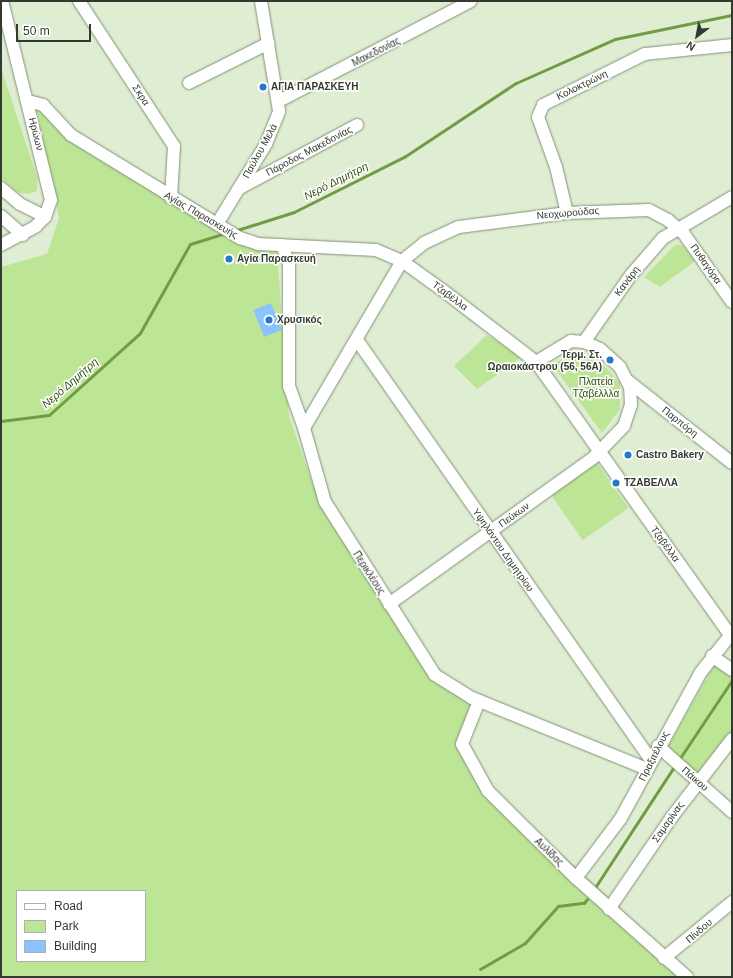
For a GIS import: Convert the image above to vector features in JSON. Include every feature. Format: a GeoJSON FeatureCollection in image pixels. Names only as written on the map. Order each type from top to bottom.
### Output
{"type":"FeatureCollection","features":[{"type":"Feature","properties":{"kind":"street","name":"Ηρώων"},"geometry":{"type":"LineString","coordinates":[[2,1],[50,192],[50,205],[45,216]]}},
{"type":"Feature","properties":{"kind":"street","name":"Σκρα"},"geometry":{"type":"LineString","coordinates":[[79,1],[174,146],[171,198]]}},
{"type":"Feature","properties":{"kind":"street","name":"Μακεδονίας"},"geometry":{"type":"LineString","coordinates":[[279,101],[471,1]]}},
{"type":"Feature","properties":{"kind":"street","name":"Παύλου Μελά"},"geometry":{"type":"LineString","coordinates":[[222,227],[239,189],[274,127],[279,101],[260,2]]}},
{"type":"Feature","properties":{"kind":"street"},"geometry":{"type":"LineString","coordinates":[[189,83],[268,43]]}},
{"type":"Feature","properties":{"kind":"street","name":"Κολοκτρώνη"},"geometry":{"type":"LineString","coordinates":[[567,213],[556,167],[538,117],[542,105],[645,54],[732,45]]}},
{"type":"Feature","properties":{"kind":"street","name":"Αγίας Παρασκευής"},"geometry":{"type":"LineString","coordinates":[[28,101],[39,102],[70,136],[171,198],[252,243],[367,248],[402,261]]}},
{"type":"Feature","properties":{"kind":"street","name":"Πάροδος Μακεδονίας"},"geometry":{"type":"LineString","coordinates":[[239,189],[357,125]]}},
{"type":"Feature","properties":{"kind":"street"},"geometry":{"type":"LineString","coordinates":[[1,188],[20,204],[45,216],[22,235],[1,244]]}},
{"type":"Feature","properties":{"kind":"street"},"geometry":{"type":"LineString","coordinates":[[678,228],[732,197]]}},
{"type":"Feature","properties":{"kind":"street","name":"Νεοχωρούδας"},"geometry":{"type":"LineString","coordinates":[[402,261],[424,243],[458,227],[567,213],[646,210],[678,228]]}},
{"type":"Feature","properties":{"kind":"street"},"geometry":{"type":"LineString","coordinates":[[1,216],[22,235]]}},
{"type":"Feature","properties":{"kind":"street","name":"Πυθαγόρα"},"geometry":{"type":"LineString","coordinates":[[678,228],[732,302]]}},
{"type":"Feature","properties":{"kind":"street","name":"Κανάρη"},"geometry":{"type":"LineString","coordinates":[[584,342],[637,266],[678,228]]}},
{"type":"Feature","properties":{"kind":"street","name":"Περικλέους"},"geometry":{"type":"LineString","coordinates":[[282,245],[289,264],[289,386],[304,428],[325,502],[435,675],[479,701],[649,765]]}},
{"type":"Feature","properties":{"kind":"street"},"geometry":{"type":"LineString","coordinates":[[304,428],[402,261]]}},
{"type":"Feature","properties":{"kind":"street","name":"Τζαβέλλα"},"geometry":{"type":"LineString","coordinates":[[402,261],[536,362],[731,634]]}},
{"type":"Feature","properties":{"kind":"street","name":"Υψηλάντου Δημητρίου"},"geometry":{"type":"LineString","coordinates":[[357,340],[649,765]]}},
{"type":"Feature","properties":{"kind":"street"},"geometry":{"type":"LineString","coordinates":[[536,362],[564,344],[584,342],[613,360],[628,381],[632,398],[628,419],[600,453]]}},
{"type":"Feature","properties":{"kind":"street","name":"Παρπόρη"},"geometry":{"type":"LineString","coordinates":[[628,381],[732,463]]}},
{"type":"Feature","properties":{"kind":"street","name":"Πεύκων"},"geometry":{"type":"LineString","coordinates":[[389,604],[600,453]]}},
{"type":"Feature","properties":{"kind":"street","name":"Πραξιτέλους"},"geometry":{"type":"LineString","coordinates":[[576,878],[621,818],[658,746],[712,656],[731,634]]}},
{"type":"Feature","properties":{"kind":"street"},"geometry":{"type":"LineString","coordinates":[[712,656],[732,670]]}},
{"type":"Feature","properties":{"kind":"street","name":"Αυλίδας"},"geometry":{"type":"LineString","coordinates":[[479,701],[462,741],[466,755],[493,797],[609,909],[687,977]]}},
{"type":"Feature","properties":{"kind":"street","name":"Σαμαρίνας"},"geometry":{"type":"LineString","coordinates":[[609,909],[698,781],[732,739]]}},
{"type":"Feature","properties":{"kind":"street","name":"Πάικου"},"geometry":{"type":"LineString","coordinates":[[658,746],[732,812]]}},
{"type":"Feature","properties":{"kind":"street","name":"Πίνδου"},"geometry":{"type":"LineString","coordinates":[[664,958],[732,902]]}},
{"type":"Feature","properties":{"kind":"green space"},"geometry":{"type":"Polygon","coordinates":[[[1,68],[37,177],[37,191],[28,194],[17,192],[1,178],[1,68]]]}},
{"type":"Feature","properties":{"kind":"green space"},"geometry":{"type":"Polygon","coordinates":[[[36,105],[254,248],[277,251],[289,416],[313,485],[433,681],[480,710],[465,744],[497,794],[694,977],[1,977],[1,267],[47,254],[59,218],[36,105]]]}},
{"type":"Feature","properties":{"kind":"green space"},"geometry":{"type":"Polygon","coordinates":[[[675,245],[682,245],[695,261],[660,287],[644,277],[675,245]]]}},
{"type":"Feature","properties":{"kind":"green space"},"geometry":{"type":"Polygon","coordinates":[[[487,335],[522,357],[477,389],[454,366],[487,335]]]}},
{"type":"Feature","properties":{"kind":"green space","name":"Πλατεία Τζαβέλλλα"},"geometry":{"type":"Polygon","coordinates":[[[570,355],[599,360],[620,383],[620,409],[602,433],[552,364],[570,355]]]}},
{"type":"Feature","properties":{"kind":"green space"},"geometry":{"type":"Polygon","coordinates":[[[597,463],[629,508],[583,540],[551,495],[597,463]]]}},
{"type":"Feature","properties":{"kind":"green space"},"geometry":{"type":"Polygon","coordinates":[[[715,663],[732,675],[732,734],[699,777],[670,752],[669,745],[715,663]]]}},
{"type":"Feature","properties":{"kind":"building","name":"Χρυσικός"},"geometry":{"type":"Polygon","coordinates":[[[271,303],[282,330],[264,337],[253,310],[271,303]]]}},
{"type":"Feature","properties":{"kind":"waterway","name":"Νερό Δημήτρη"},"geometry":{"type":"LineString","coordinates":[[234,231],[294,212],[404,157],[516,83],[615,39],[732,15]]}},
{"type":"Feature","properties":{"kind":"waterway","name":"Νερό Δημήτρη"},"geometry":{"type":"LineString","coordinates":[[1,421],[49,415],[140,333],[190,244],[225,233]]}},
{"type":"Feature","properties":{"kind":"waterway"},"geometry":{"type":"LineString","coordinates":[[680,758],[732,680]]}},
{"type":"Feature","properties":{"kind":"waterway"},"geometry":{"type":"LineString","coordinates":[[596,886],[674,767]]}},
{"type":"Feature","properties":{"kind":"waterway"},"geometry":{"type":"LineString","coordinates":[[480,969],[525,943],[558,906],[584,903],[587,899]]}},
{"type":"Feature","properties":{"kind":"place","name":"ΑΓΙΑ ΠΑΡΑΣΚΕΥΗ"},"geometry":{"type":"Point","coordinates":[263,87]}},
{"type":"Feature","properties":{"kind":"place","name":"Αγία Παρασκευή"},"geometry":{"type":"Point","coordinates":[229,259]}},
{"type":"Feature","properties":{"kind":"place","name":"Χρυσικός"},"geometry":{"type":"Point","coordinates":[269,320]}},
{"type":"Feature","properties":{"kind":"place","name":"Τερμ. Στ. Ωραιοκάστρου (56, 56Α)"},"geometry":{"type":"Point","coordinates":[610,360]}},
{"type":"Feature","properties":{"kind":"place","name":"Castro Bakery"},"geometry":{"type":"Point","coordinates":[628,455]}},
{"type":"Feature","properties":{"kind":"place","name":"ΤΖΑΒΕΛΛΑ"},"geometry":{"type":"Point","coordinates":[616,483]}}]}
